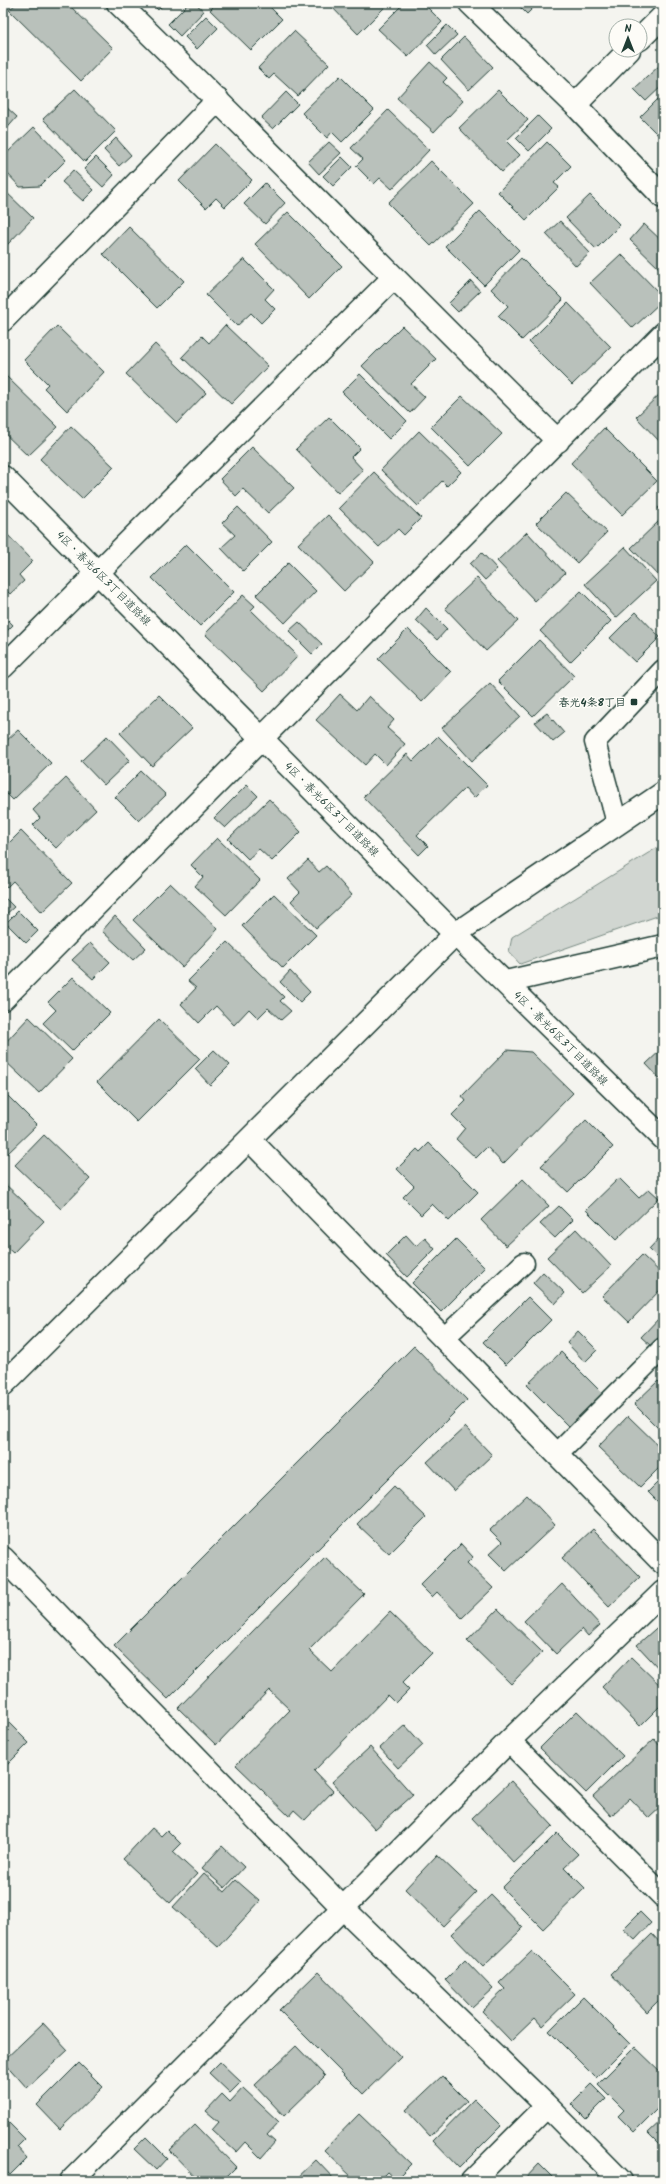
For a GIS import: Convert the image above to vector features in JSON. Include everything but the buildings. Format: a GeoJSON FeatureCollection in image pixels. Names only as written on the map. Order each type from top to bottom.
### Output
{"type":"FeatureCollection","features":[{"type":"Feature","properties":{"kind":"street"},"geometry":{"type":"LineString","coordinates":[[118,3],[218,100],[393,278],[558,441]]}},
{"type":"Feature","properties":{"kind":"street"},"geometry":{"type":"LineString","coordinates":[[470,3],[574,105],[663,197]]}},
{"type":"Feature","properties":{"kind":"street"},"geometry":{"type":"LineString","coordinates":[[648,31],[663,16]]}},
{"type":"Feature","properties":{"kind":"street"},"geometry":{"type":"LineString","coordinates":[[574,105],[621,58]]}},
{"type":"Feature","properties":{"kind":"street"},"geometry":{"type":"LineString","coordinates":[[3,320],[218,100]]}},
{"type":"Feature","properties":{"kind":"street"},"geometry":{"type":"LineString","coordinates":[[3,667],[393,278]]}},
{"type":"Feature","properties":{"kind":"street"},"geometry":{"type":"LineString","coordinates":[[3,999],[663,334]]}},
{"type":"Feature","properties":{"kind":"street","name":"4区・春光6区3丁目道路線"},"geometry":{"type":"LineString","coordinates":[[3,477],[263,738],[455,934],[506,982],[663,1138]]}},
{"type":"Feature","properties":{"kind":"street"},"geometry":{"type":"LineString","coordinates":[[3,1385],[455,934],[663,793]]}},
{"type":"Feature","properties":{"kind":"street"},"geometry":{"type":"LineString","coordinates":[[506,982],[663,946]]}},
{"type":"Feature","properties":{"kind":"street"},"geometry":{"type":"LineString","coordinates":[[250,1140],[663,1563]]}},
{"type":"Feature","properties":{"kind":"street"},"geometry":{"type":"LineString","coordinates":[[3,1558],[342,1908],[547,2106],[621,2181]]}},
{"type":"Feature","properties":{"kind":"street"},"geometry":{"type":"LineString","coordinates":[[71,2181],[509,1741],[663,1592]]}},
{"type":"Feature","properties":{"kind":"street"},"geometry":{"type":"LineString","coordinates":[[509,1741],[663,1896]]}},
{"type":"Feature","properties":{"kind":"street"},"geometry":{"type":"LineString","coordinates":[[472,2181],[547,2106]]}},
{"type":"Feature","properties":{"kind":"lane"},"geometry":{"type":"LineString","coordinates":[[617,823],[595,742],[663,670]]}},
{"type":"Feature","properties":{"kind":"lane"},"geometry":{"type":"LineString","coordinates":[[444,1339],[524,1263]]}},
{"type":"Feature","properties":{"kind":"lane"},"geometry":{"type":"LineString","coordinates":[[556,1454],[663,1348]]}},
{"type":"Feature","properties":{"kind":"shaded area"},"geometry":{"type":"Polygon","coordinates":[[[663,844],[663,914],[520,964],[509,952],[512,937],[663,844]]]}},
{"type":"Feature","properties":{"kind":"place","name":"春光4条8丁目"},"geometry":{"type":"Point","coordinates":[634,702]}}]}
